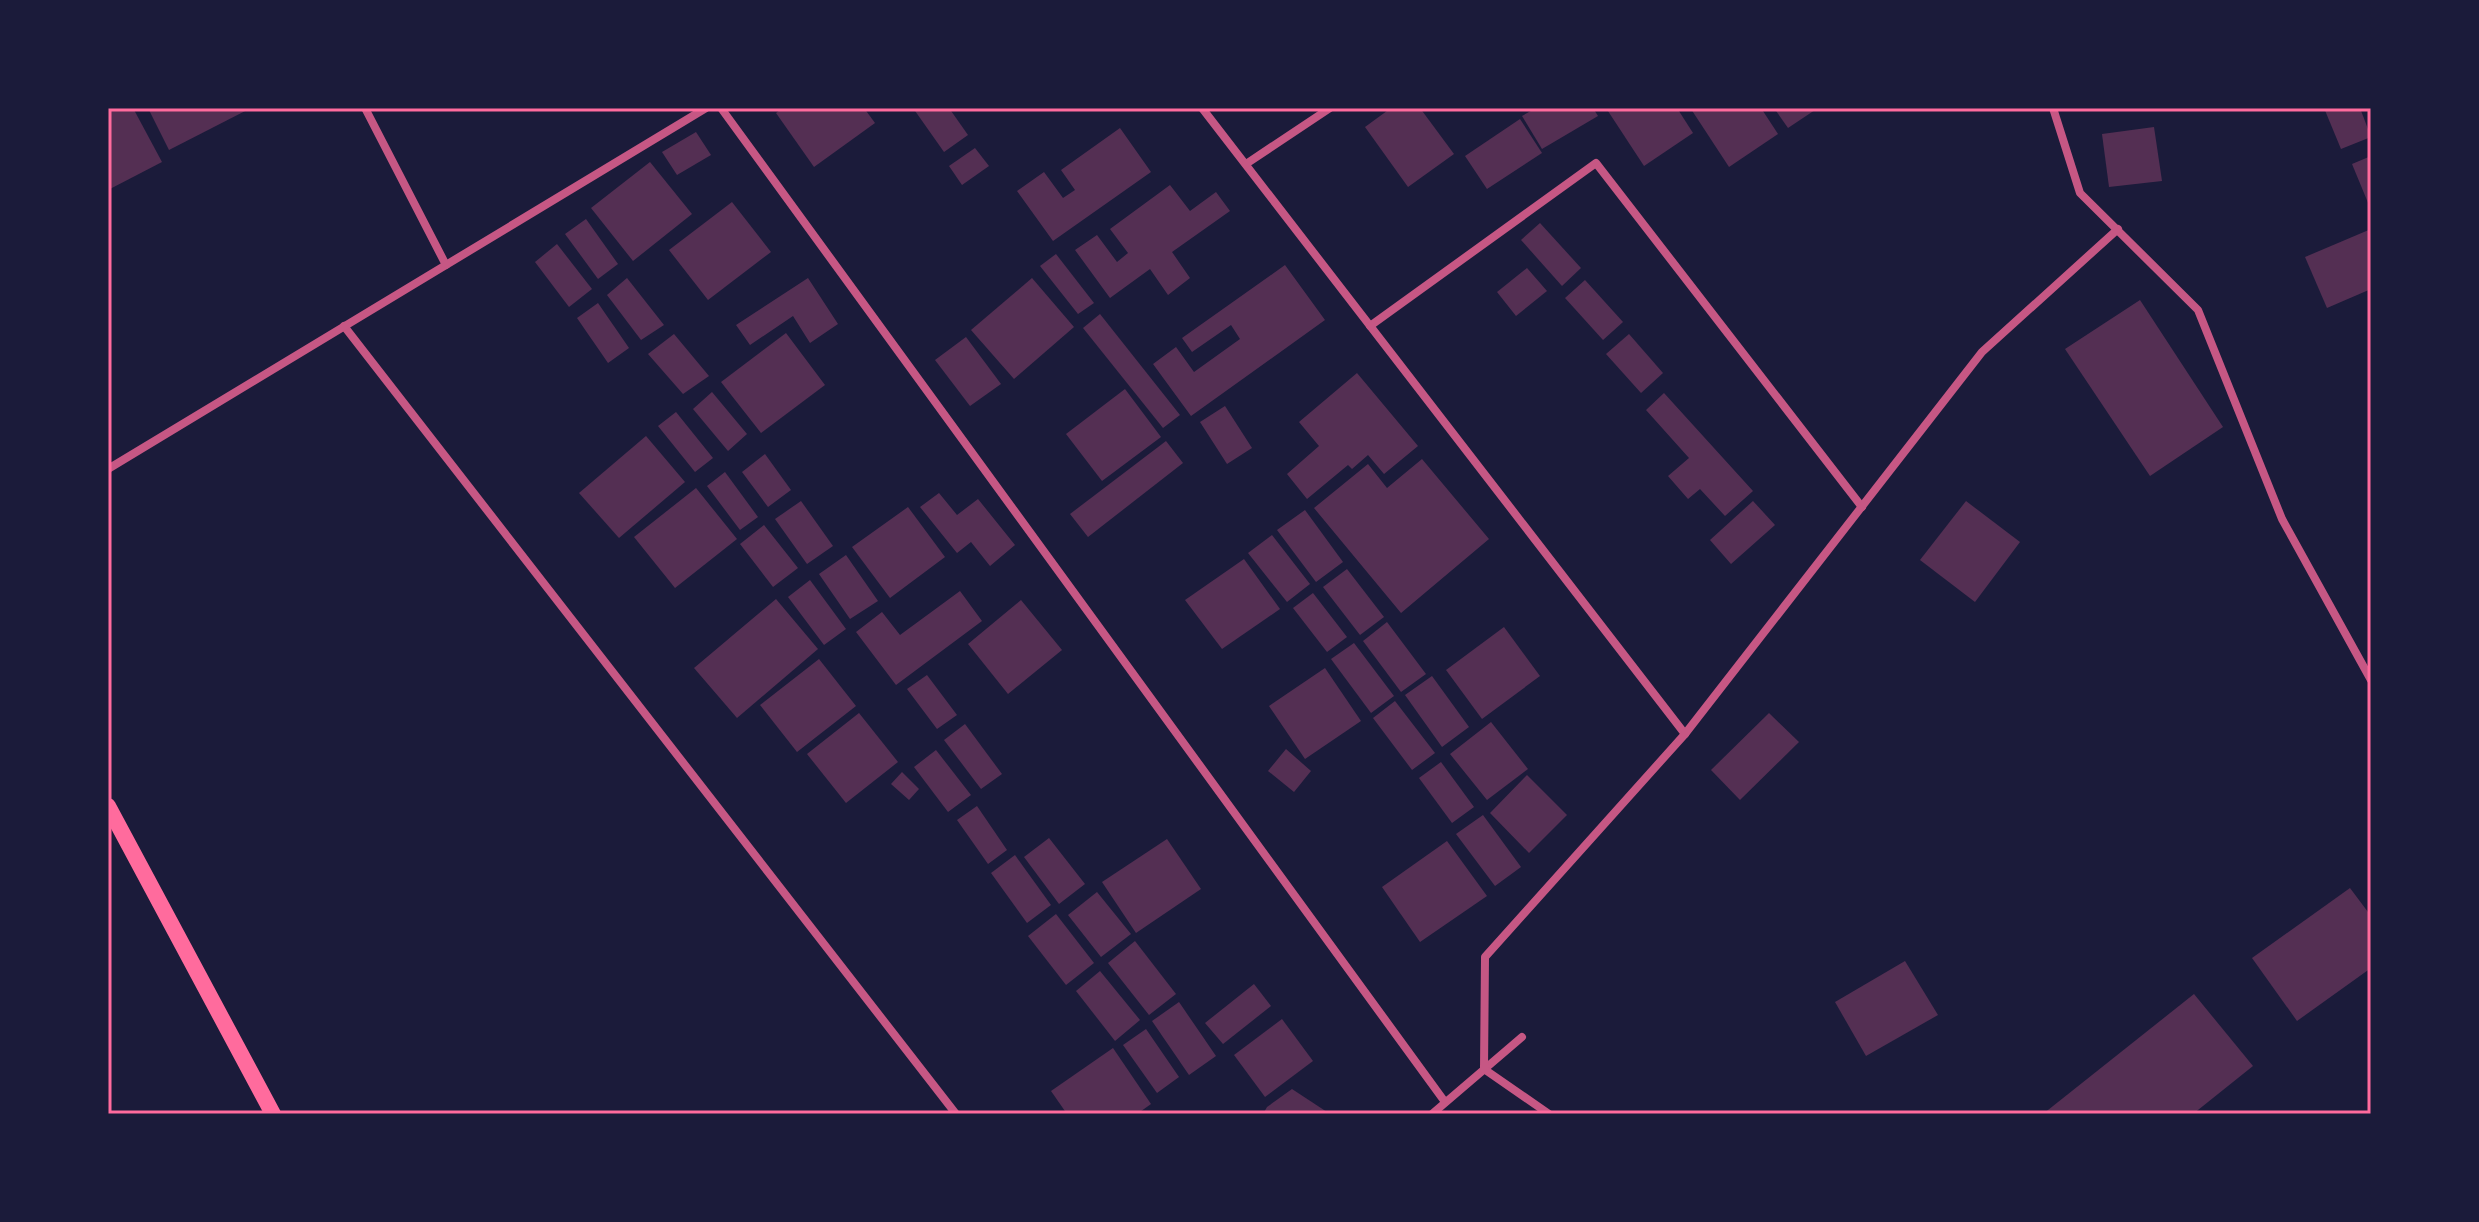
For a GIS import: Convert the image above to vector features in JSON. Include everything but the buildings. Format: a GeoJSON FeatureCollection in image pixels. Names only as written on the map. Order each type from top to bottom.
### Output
{"type":"FeatureCollection","features":[{"type":"Feature","properties":{"kind":"main road"},"geometry":{"type":"LineString","coordinates":[[108,806],[273,1114]]}},
{"type":"Feature","properties":{"kind":"street"},"geometry":{"type":"LineString","coordinates":[[365,108],[446,265]]}},
{"type":"Feature","properties":{"kind":"street"},"geometry":{"type":"LineString","coordinates":[[108,469],[706,108]]}},
{"type":"Feature","properties":{"kind":"street"},"geometry":{"type":"LineString","coordinates":[[721,108],[1445,1102]]}},
{"type":"Feature","properties":{"kind":"street"},"geometry":{"type":"LineString","coordinates":[[1202,108],[1685,734]]}},
{"type":"Feature","properties":{"kind":"street"},"geometry":{"type":"LineString","coordinates":[[1246,164],[1330,108]]}},
{"type":"Feature","properties":{"kind":"street"},"geometry":{"type":"LineString","coordinates":[[2053,108],[2080,193],[2198,310],[2282,519],[2371,680]]}},
{"type":"Feature","properties":{"kind":"street"},"geometry":{"type":"LineString","coordinates":[[1370,326],[1596,163],[1862,507]]}},
{"type":"Feature","properties":{"kind":"street"},"geometry":{"type":"LineString","coordinates":[[1484,1069],[1485,957],[1685,734],[1982,352],[2118,229]]}},
{"type":"Feature","properties":{"kind":"street"},"geometry":{"type":"LineString","coordinates":[[344,326],[956,1114]]}},
{"type":"Feature","properties":{"kind":"street"},"geometry":{"type":"LineString","coordinates":[[1432,1114],[1522,1037]]}},
{"type":"Feature","properties":{"kind":"street"},"geometry":{"type":"LineString","coordinates":[[1484,1069],[1549,1114]]}}]}
